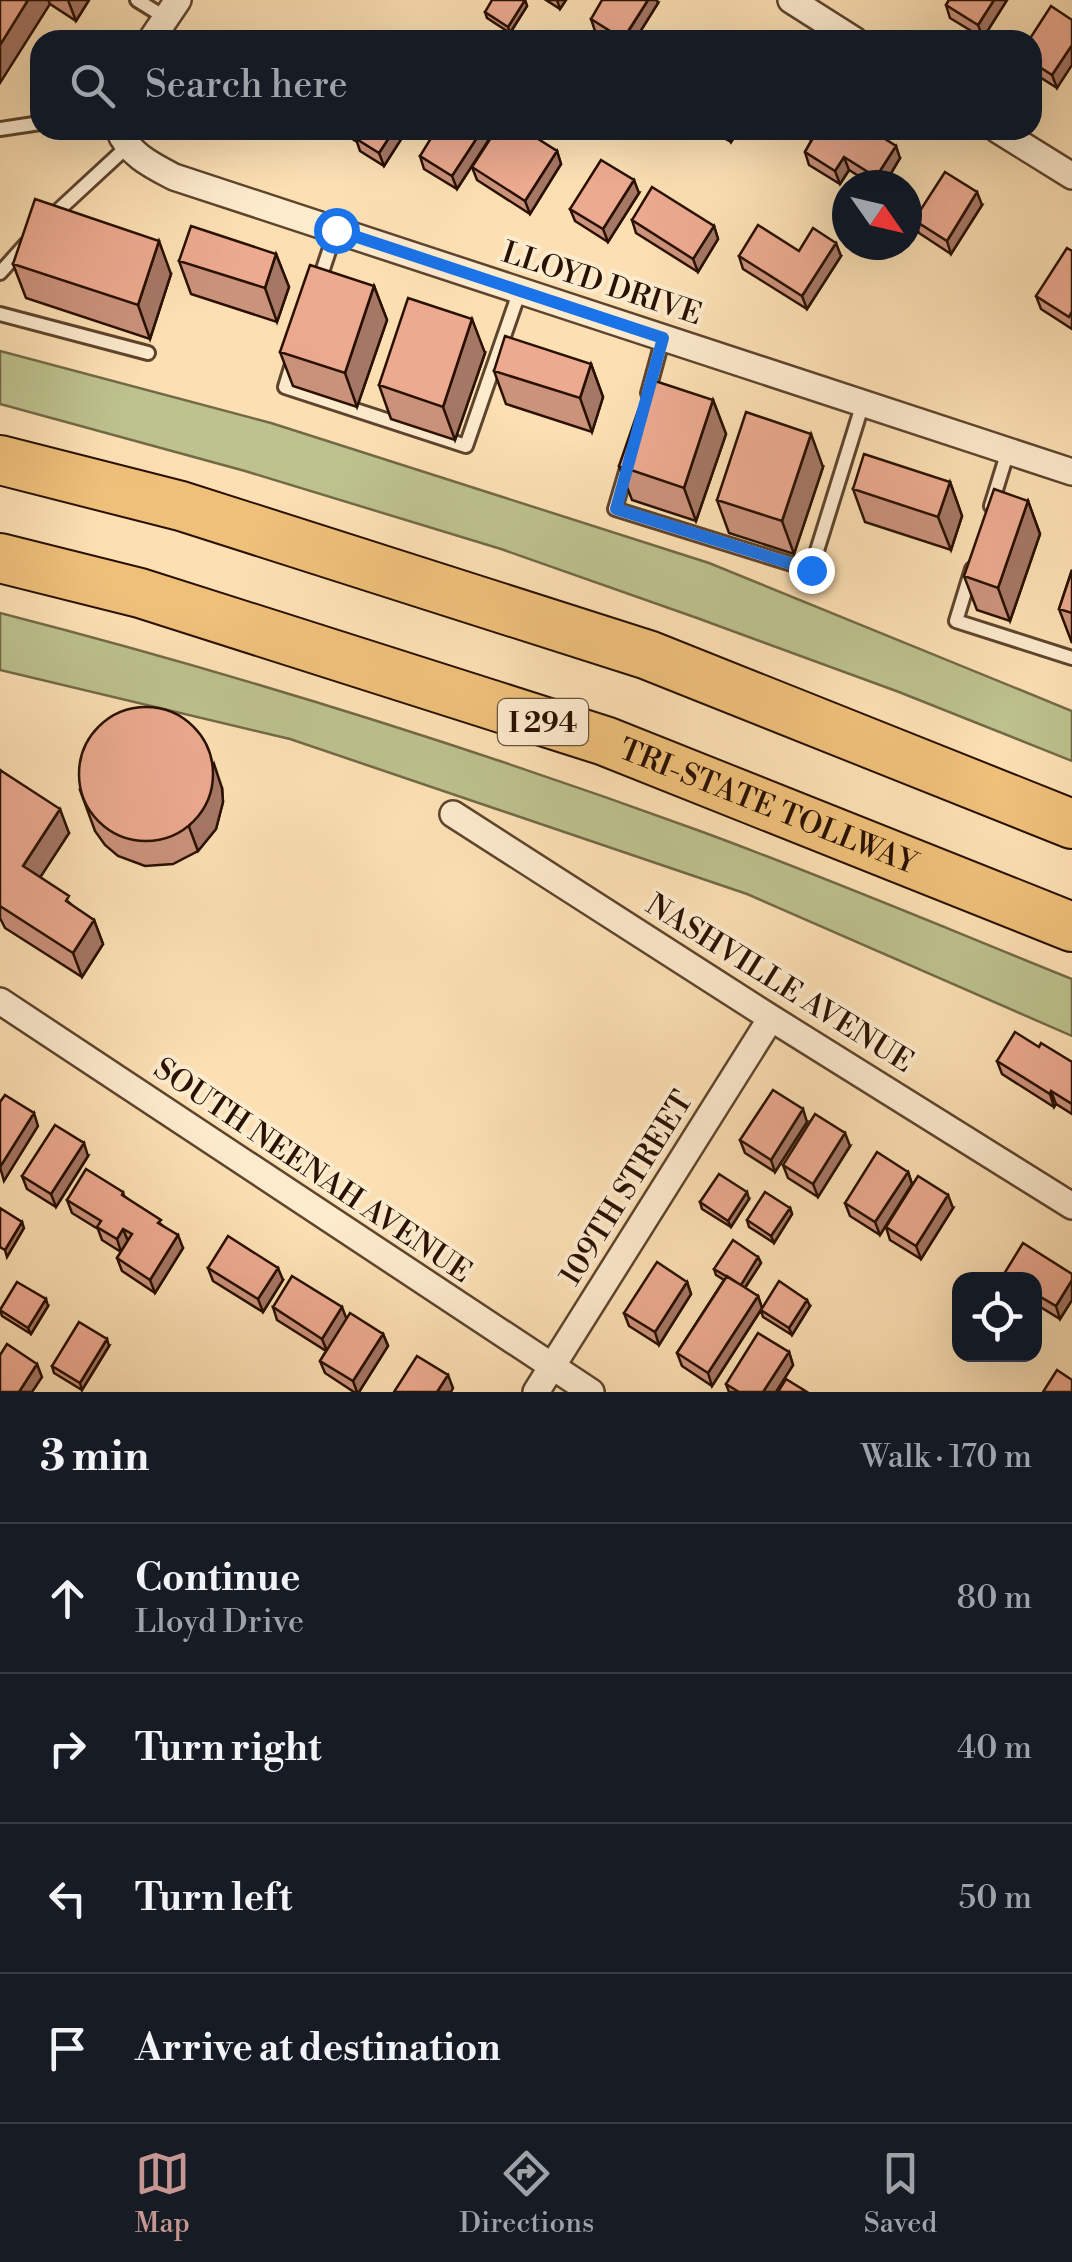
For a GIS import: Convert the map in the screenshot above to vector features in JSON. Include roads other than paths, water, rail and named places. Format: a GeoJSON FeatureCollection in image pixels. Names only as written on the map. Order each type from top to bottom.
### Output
{"type":"FeatureCollection","features":[{"type":"Feature","properties":{"kind":"highway"},"geometry":{"type":"LineString","coordinates":[[0,460],[181,506],[648,655],[1072,824]]}},
{"type":"Feature","properties":{"kind":"highway","name":"TRI-STATE TOLLWAY"},"geometry":{"type":"LineString","coordinates":[[0,558],[140,593],[605,741],[1072,927]]}},
{"type":"Feature","properties":{"kind":"street"},"geometry":{"type":"LineString","coordinates":[[791,0],[838,30]]}},
{"type":"Feature","properties":{"kind":"street"},"geometry":{"type":"LineString","coordinates":[[157,30],[170,6]]}},
{"type":"Feature","properties":{"kind":"street","name":"LLOYD DRIVE"},"geometry":{"type":"LineString","coordinates":[[125,140],[144,162],[174,177],[1072,472]]}},
{"type":"Feature","properties":{"kind":"street"},"geometry":{"type":"LineString","coordinates":[[1014,140],[1072,176]]}},
{"type":"Feature","properties":{"kind":"street","name":"NASHVILLE AVENUE"},"geometry":{"type":"LineString","coordinates":[[454,814],[1072,1206]]}},
{"type":"Feature","properties":{"kind":"street","name":"SOUTH NEENAH AVENUE"},"geometry":{"type":"LineString","coordinates":[[0,1001],[591,1392]]}},
{"type":"Feature","properties":{"kind":"street","name":"109TH STREET"},"geometry":{"type":"LineString","coordinates":[[536,1392],[771,1018]]}},
{"type":"Feature","properties":{"kind":"lane"},"geometry":{"type":"LineString","coordinates":[[138,0],[170,6]]}},
{"type":"Feature","properties":{"kind":"lane"},"geometry":{"type":"LineString","coordinates":[[0,129],[30,124]]}},
{"type":"Feature","properties":{"kind":"lane"},"geometry":{"type":"LineString","coordinates":[[44,222],[121,140]]}},
{"type":"Feature","properties":{"kind":"lane"},"geometry":{"type":"LineString","coordinates":[[314,296],[336,230]]}},
{"type":"Feature","properties":{"kind":"lane"},"geometry":{"type":"LineString","coordinates":[[0,273],[34,235]]}},
{"type":"Feature","properties":{"kind":"lane"},"geometry":{"type":"LineString","coordinates":[[296,350],[285,387],[466,446],[520,290]]}},
{"type":"Feature","properties":{"kind":"lane"},"geometry":{"type":"LineString","coordinates":[[0,314],[148,353]]}},
{"type":"Feature","properties":{"kind":"lane"},"geometry":{"type":"LineString","coordinates":[[644,405],[663,338]]}},
{"type":"Feature","properties":{"kind":"lane"},"geometry":{"type":"LineString","coordinates":[[630,457],[616,509],[811,570],[863,403]]}},
{"type":"Feature","properties":{"kind":"lane"},"geometry":{"type":"LineString","coordinates":[[987,520],[1008,452]]}},
{"type":"Feature","properties":{"kind":"lane"},"geometry":{"type":"LineString","coordinates":[[977,554],[956,621],[1072,658]]}}]}
